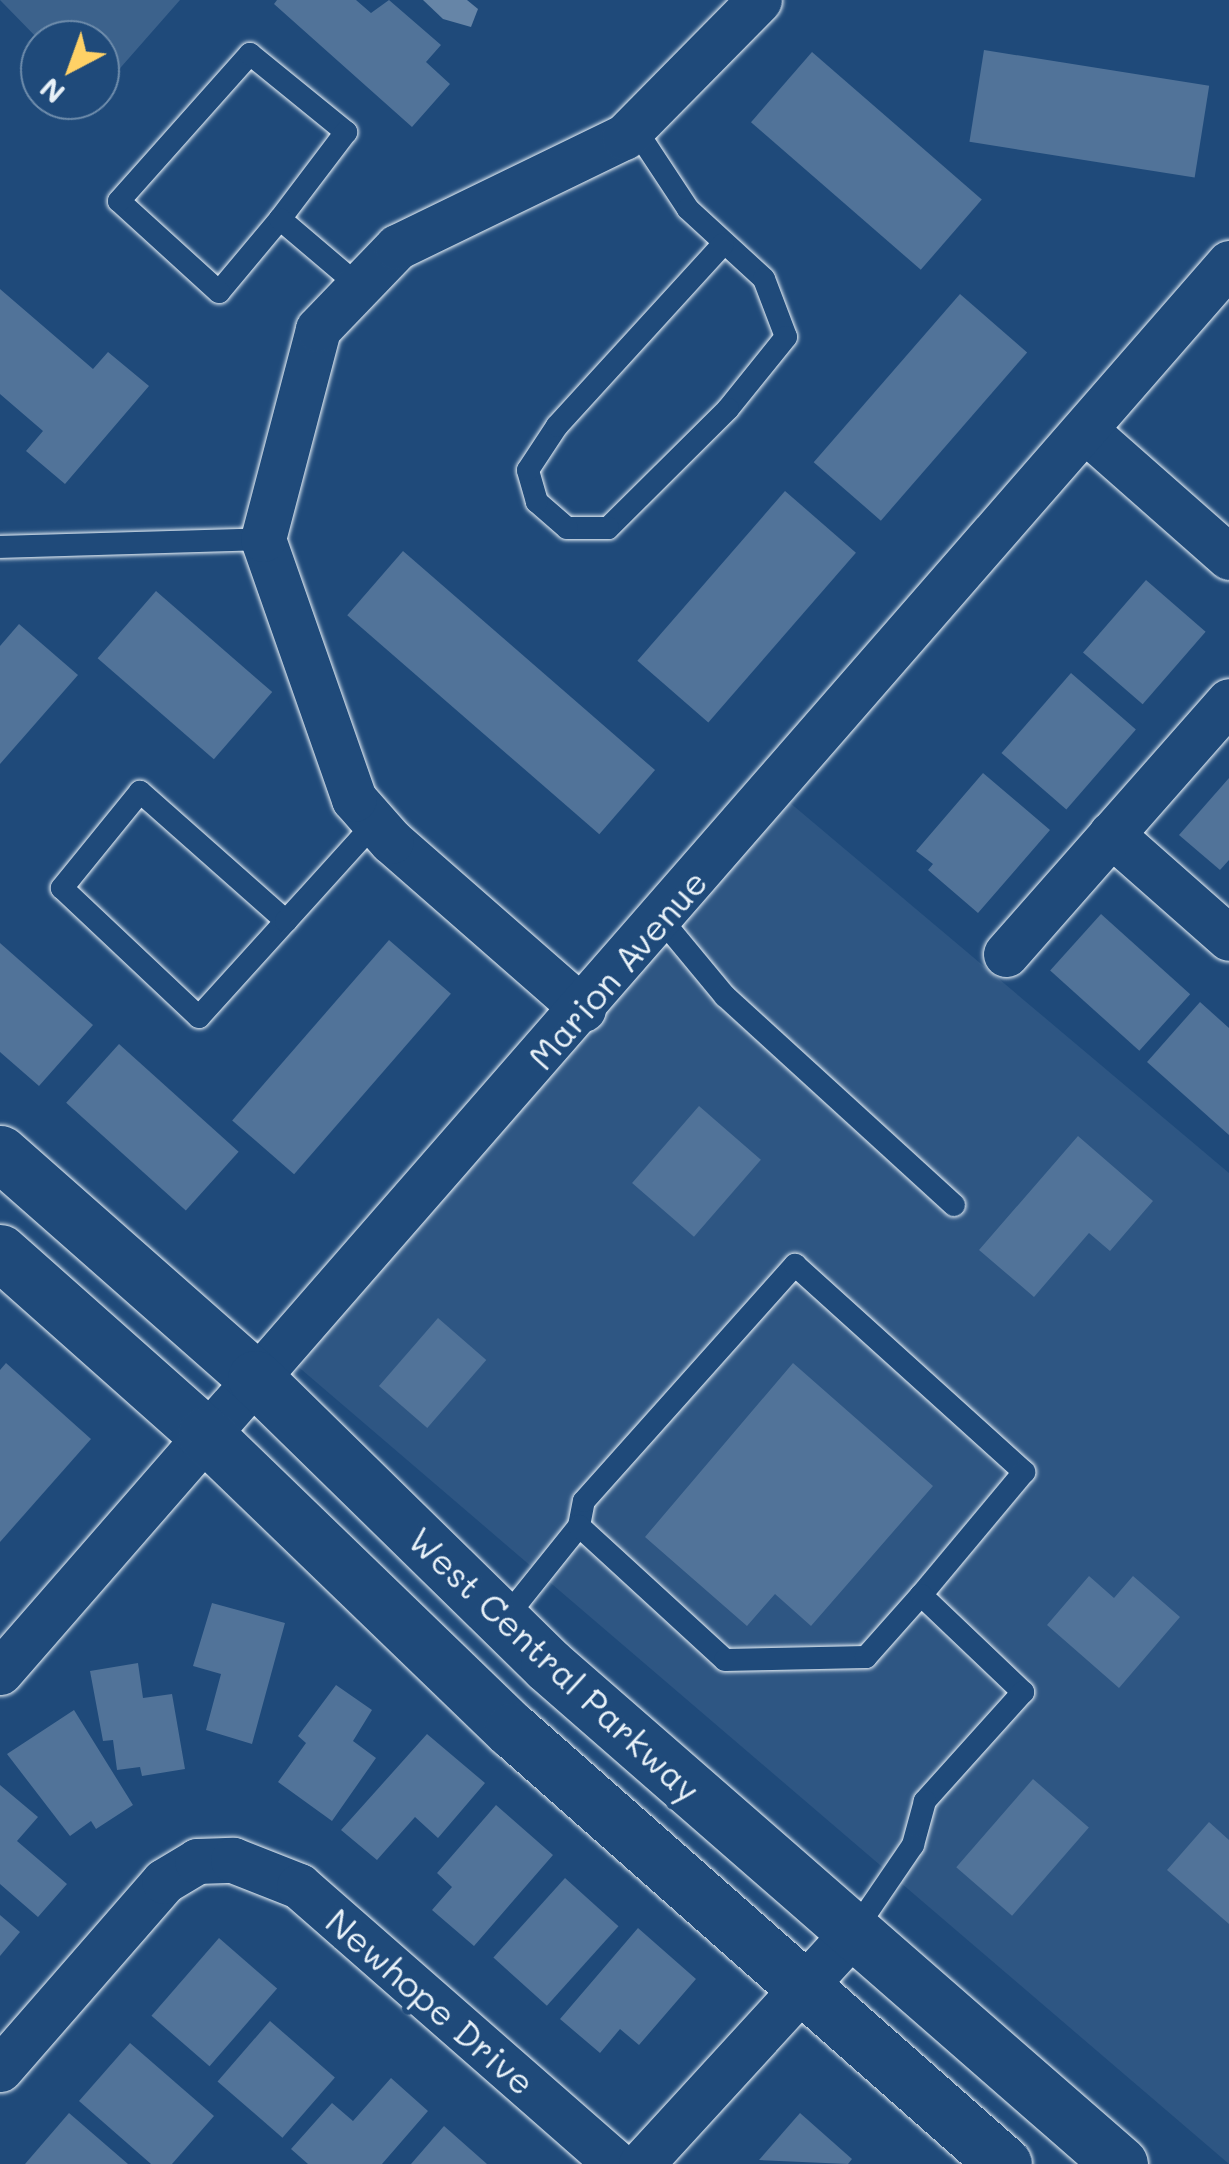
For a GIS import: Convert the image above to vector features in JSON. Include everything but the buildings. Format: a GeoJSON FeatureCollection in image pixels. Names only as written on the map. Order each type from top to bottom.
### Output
{"type":"FeatureCollection","features":[{"type":"Feature","properties":{"kind":"main road","name":"West Central Parkway"},"geometry":{"type":"LineString","coordinates":[[0,1153],[255,1378],[503,1621],[1120,2164]]}},
{"type":"Feature","properties":{"kind":"main road","name":"West Central Parkway"},"geometry":{"type":"LineString","coordinates":[[0,1252],[205,1434],[512,1730],[1004,2164]]}},
{"type":"Feature","properties":{"kind":"street"},"geometry":{"type":"LineString","coordinates":[[583,1009],[354,800],[263,539],[318,329],[397,246],[634,127],[759,0]]}},
{"type":"Feature","properties":{"kind":"street","name":"Marion Avenue"},"geometry":{"type":"LineString","coordinates":[[0,1672],[205,1434],[583,1009],[1229,263]]}},
{"type":"Feature","properties":{"kind":"street"},"geometry":{"type":"LineString","coordinates":[[1085,430],[1229,557]]}},
{"type":"Feature","properties":{"kind":"street"},"geometry":{"type":"LineString","coordinates":[[1006,954],[1229,702]]}},
{"type":"Feature","properties":{"kind":"street"},"geometry":{"type":"LineString","coordinates":[[1111,834],[1229,938]]}},
{"type":"Feature","properties":{"kind":"street","name":"Newhope Drive"},"geometry":{"type":"LineString","coordinates":[[0,2070],[164,1881],[197,1861],[234,1860],[300,1886],[616,2164]]}},
{"type":"Feature","properties":{"kind":"street"},"geometry":{"type":"LineString","coordinates":[[641,2164],[854,1933]]}},
{"type":"Feature","properties":{"kind":"lane"},"geometry":{"type":"LineString","coordinates":[[250,54],[346,132],[280,220],[219,292],[119,201],[250,54]]}},
{"type":"Feature","properties":{"kind":"lane"},"geometry":{"type":"LineString","coordinates":[[634,127],[688,209],[764,279],[786,336],[728,410],[608,528],[566,528],[537,502],[528,470],[557,426],[723,244]]}},
{"type":"Feature","properties":{"kind":"lane"},"geometry":{"type":"LineString","coordinates":[[280,220],[359,286]]}},
{"type":"Feature","properties":{"kind":"lane"},"geometry":{"type":"LineString","coordinates":[[0,547],[263,539]]}},
{"type":"Feature","properties":{"kind":"lane"},"geometry":{"type":"LineString","coordinates":[[286,921],[140,792],[62,888],[199,1017],[375,823]]}},
{"type":"Feature","properties":{"kind":"lane"},"geometry":{"type":"LineString","coordinates":[[661,919],[725,996],[954,1205]]}},
{"type":"Feature","properties":{"kind":"lane"},"geometry":{"type":"LineString","coordinates":[[503,1621],[579,1526],[584,1501],[795,1264],[1024,1472],[866,1658],[726,1660],[579,1526]]}},
{"type":"Feature","properties":{"kind":"lane"},"geometry":{"type":"LineString","coordinates":[[854,1933],[913,1845],[935,1786],[1023,1692],[921,1595]]}},
{"type":"Feature","properties":{"kind":"shaded area"},"geometry":{"type":"Polygon","coordinates":[[[0,0],[180,0],[120,68],[120,20],[20,20],[0,0]]]}},
{"type":"Feature","properties":{"kind":"shaded area"},"geometry":{"type":"Polygon","coordinates":[[[423,0],[467,0],[478,9],[471,27],[443,19],[423,0]]]}},
{"type":"Feature","properties":{"kind":"shaded area"},"geometry":{"type":"Polygon","coordinates":[[[789,802],[1229,1173],[1229,2164],[295,1364],[789,802]]]}}]}
